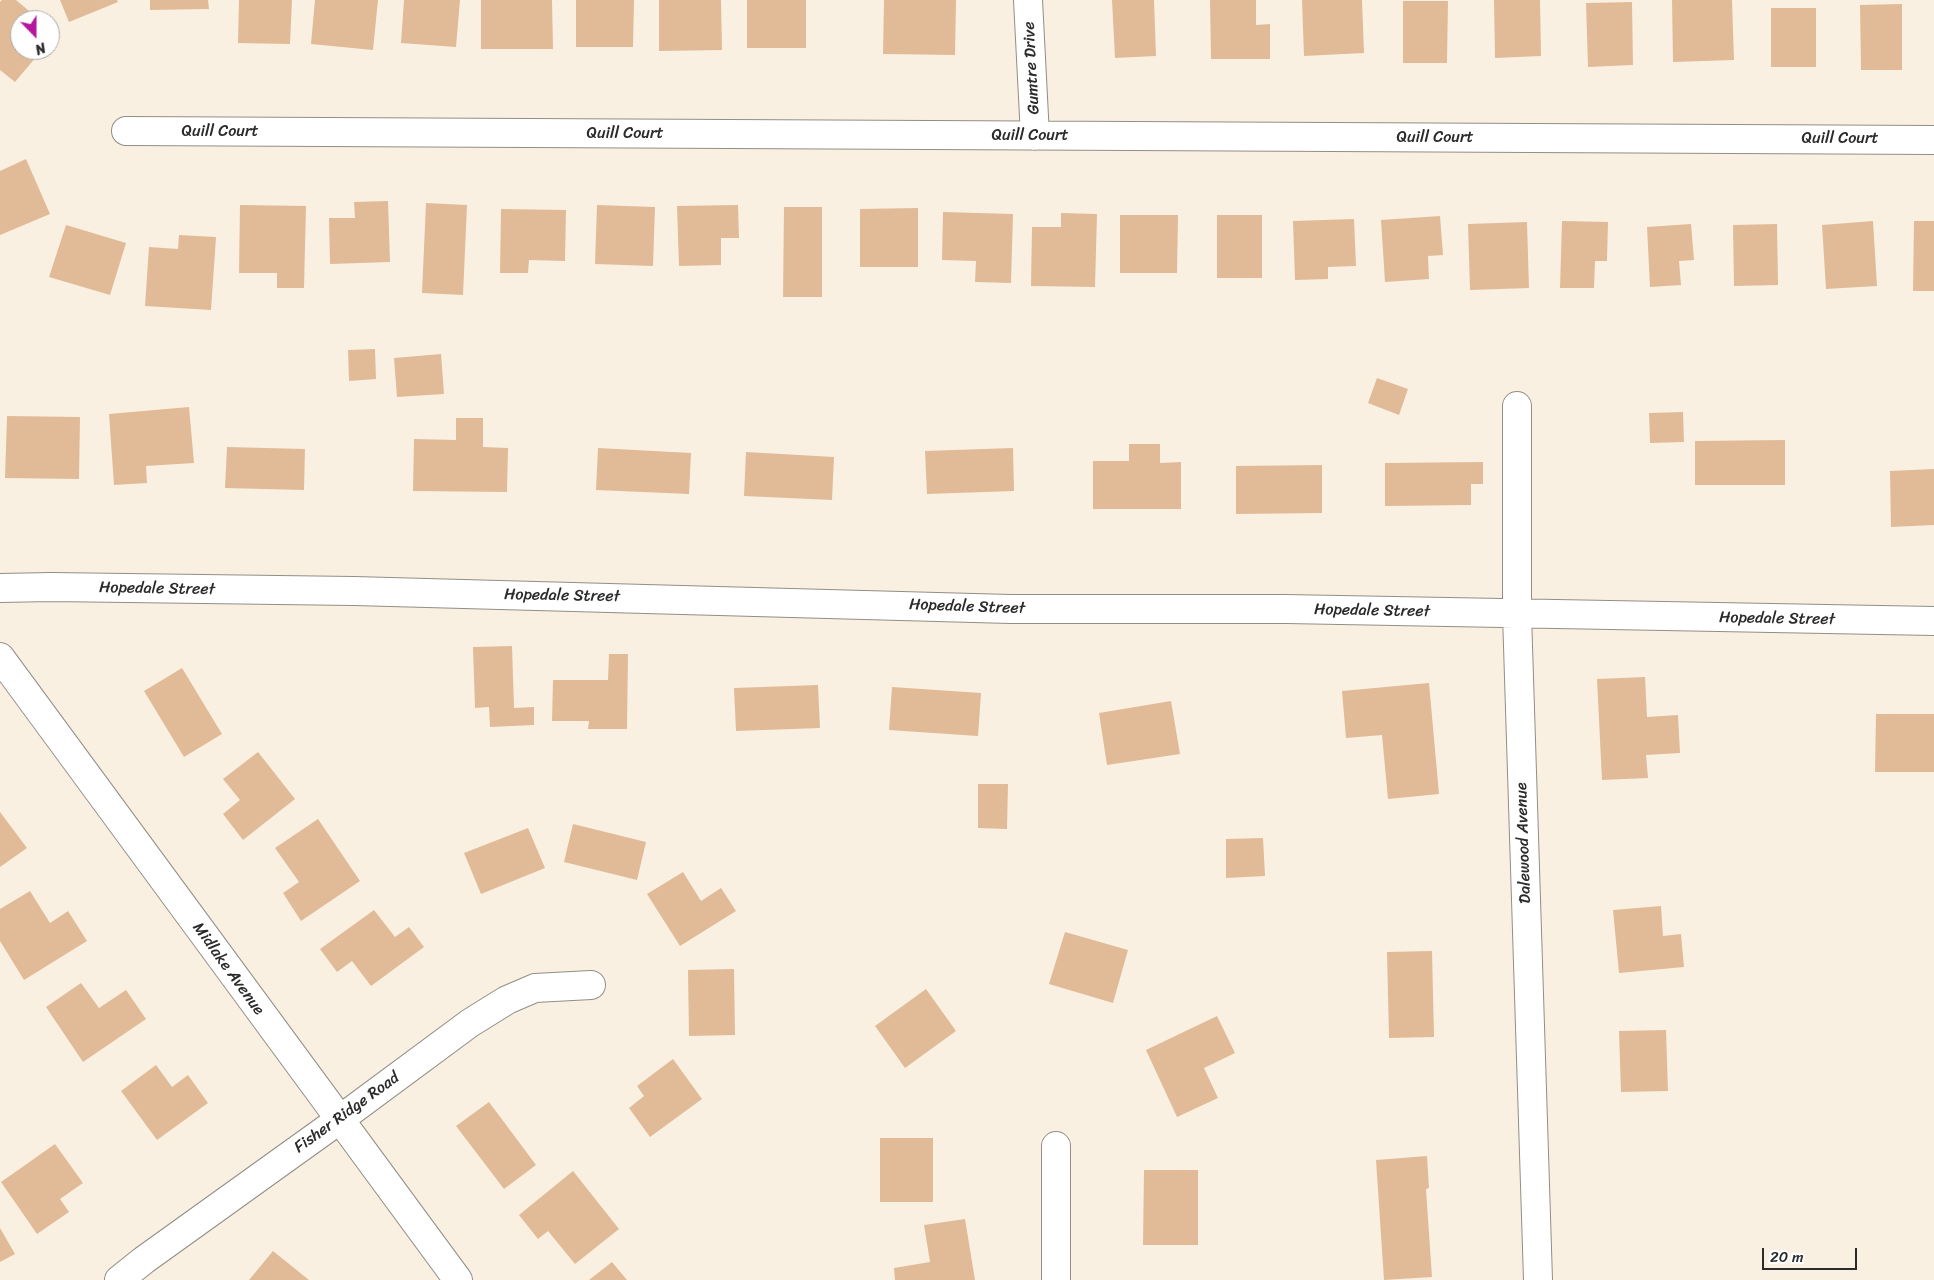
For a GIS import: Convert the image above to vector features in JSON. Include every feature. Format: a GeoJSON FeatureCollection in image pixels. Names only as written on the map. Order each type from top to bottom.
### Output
{"type":"FeatureCollection","features":[{"type":"Feature","properties":{"kind":"street","name":"Gumtre Drive"},"geometry":{"type":"LineString","coordinates":[[1028,0],[1035,136]]}},
{"type":"Feature","properties":{"kind":"street","name":"Quill Court"},"geometry":{"type":"LineString","coordinates":[[126,131],[1934,140]]}},
{"type":"Feature","properties":{"kind":"street","name":"Dalewood Avenue"},"geometry":{"type":"LineString","coordinates":[[1517,406],[1517,614],[1538,1280]]}},
{"type":"Feature","properties":{"kind":"street","name":"Hopedale Street"},"geometry":{"type":"LineString","coordinates":[[0,588],[354,591],[1010,609],[1286,609],[1934,621]]}},
{"type":"Feature","properties":{"kind":"street","name":"Midlake Avenue"},"geometry":{"type":"LineString","coordinates":[[0,657],[458,1280]]}},
{"type":"Feature","properties":{"kind":"street","name":"Fisher Ridge Road"},"geometry":{"type":"LineString","coordinates":[[119,1280],[470,1023],[507,1000],[535,988],[591,985]]}},
{"type":"Feature","properties":{"kind":"street"},"geometry":{"type":"LineString","coordinates":[[1056,1146],[1056,1280]]}},
{"type":"Feature","properties":{"kind":"building"},"geometry":{"type":"Polygon","coordinates":[[[2,0],[16,0],[28,10],[10,10],[10,60],[34,60],[15,82],[0,70],[0,2],[2,0]]]}},
{"type":"Feature","properties":{"kind":"building"},"geometry":{"type":"Polygon","coordinates":[[[60,0],[117,0],[118,2],[69,22],[60,0]]]}},
{"type":"Feature","properties":{"kind":"building"},"geometry":{"type":"Polygon","coordinates":[[[150,0],[208,0],[209,9],[150,10],[150,0]]]}},
{"type":"Feature","properties":{"kind":"building"},"geometry":{"type":"Polygon","coordinates":[[[239,0],[292,0],[290,44],[238,43],[239,0]]]}},
{"type":"Feature","properties":{"kind":"building"},"geometry":{"type":"Polygon","coordinates":[[[315,0],[378,0],[373,50],[311,44],[315,0]]]}},
{"type":"Feature","properties":{"kind":"building"},"geometry":{"type":"Polygon","coordinates":[[[404,0],[460,0],[456,47],[401,43],[404,0]]]}},
{"type":"Feature","properties":{"kind":"building"},"geometry":{"type":"Polygon","coordinates":[[[481,0],[552,0],[553,49],[481,49],[481,0]]]}},
{"type":"Feature","properties":{"kind":"building"},"geometry":{"type":"Polygon","coordinates":[[[576,0],[634,0],[633,47],[576,47],[576,0]]]}},
{"type":"Feature","properties":{"kind":"building"},"geometry":{"type":"Polygon","coordinates":[[[659,0],[721,0],[722,50],[659,51],[659,0]]]}},
{"type":"Feature","properties":{"kind":"building"},"geometry":{"type":"Polygon","coordinates":[[[747,0],[806,0],[806,48],[747,48],[747,0]]]}},
{"type":"Feature","properties":{"kind":"building"},"geometry":{"type":"Polygon","coordinates":[[[884,0],[956,0],[955,55],[883,54],[884,0]]]}},
{"type":"Feature","properties":{"kind":"building"},"geometry":{"type":"Polygon","coordinates":[[[1112,0],[1154,0],[1156,56],[1115,58],[1112,0]]]}},
{"type":"Feature","properties":{"kind":"building"},"geometry":{"type":"Polygon","coordinates":[[[1210,0],[1256,0],[1256,25],[1270,24],[1270,59],[1211,59],[1210,0]]]}},
{"type":"Feature","properties":{"kind":"building"},"geometry":{"type":"Polygon","coordinates":[[[1302,0],[1362,0],[1364,53],[1304,56],[1302,0]]]}},
{"type":"Feature","properties":{"kind":"building"},"geometry":{"type":"Polygon","coordinates":[[[1494,0],[1540,0],[1541,56],[1495,58],[1494,0]]]}},
{"type":"Feature","properties":{"kind":"building"},"geometry":{"type":"Polygon","coordinates":[[[1672,0],[1732,0],[1734,60],[1673,62],[1672,0]]]}},
{"type":"Feature","properties":{"kind":"building"},"geometry":{"type":"Polygon","coordinates":[[[1403,1],[1448,1],[1447,63],[1403,63],[1403,1]]]}},
{"type":"Feature","properties":{"kind":"building"},"geometry":{"type":"Polygon","coordinates":[[[1632,2],[1633,65],[1588,67],[1586,3],[1632,2]]]}},
{"type":"Feature","properties":{"kind":"building"},"geometry":{"type":"Polygon","coordinates":[[[1902,4],[1902,70],[1861,70],[1860,5],[1902,4]]]}},
{"type":"Feature","properties":{"kind":"building"},"geometry":{"type":"Polygon","coordinates":[[[1771,8],[1816,8],[1816,67],[1771,67],[1771,8]]]}},
{"type":"Feature","properties":{"kind":"building"},"geometry":{"type":"Polygon","coordinates":[[[26,159],[50,214],[0,235],[0,171],[26,159]]]}},
{"type":"Feature","properties":{"kind":"building"},"geometry":{"type":"Polygon","coordinates":[[[388,201],[390,262],[330,264],[329,218],[355,218],[354,202],[388,201]]]}},
{"type":"Feature","properties":{"kind":"building"},"geometry":{"type":"Polygon","coordinates":[[[426,203],[467,205],[463,295],[422,293],[426,203]]]}},
{"type":"Feature","properties":{"kind":"building"},"geometry":{"type":"Polygon","coordinates":[[[240,205],[306,206],[304,288],[277,288],[277,273],[239,273],[240,205]]]}},
{"type":"Feature","properties":{"kind":"building"},"geometry":{"type":"Polygon","coordinates":[[[597,205],[655,207],[653,266],[595,264],[597,205]]]}},
{"type":"Feature","properties":{"kind":"building"},"geometry":{"type":"Polygon","coordinates":[[[738,205],[739,238],[721,238],[721,265],[679,266],[677,206],[738,205]]]}},
{"type":"Feature","properties":{"kind":"building"},"geometry":{"type":"Polygon","coordinates":[[[784,207],[822,207],[822,297],[783,297],[784,207]]]}},
{"type":"Feature","properties":{"kind":"building"},"geometry":{"type":"Polygon","coordinates":[[[918,208],[918,267],[860,267],[860,209],[918,208]]]}},
{"type":"Feature","properties":{"kind":"building"},"geometry":{"type":"Polygon","coordinates":[[[501,209],[566,210],[565,261],[529,260],[528,273],[500,273],[501,209]]]}},
{"type":"Feature","properties":{"kind":"building"},"geometry":{"type":"Polygon","coordinates":[[[943,212],[1013,214],[1011,283],[975,282],[976,261],[942,260],[943,212]]]}},
{"type":"Feature","properties":{"kind":"building"},"geometry":{"type":"Polygon","coordinates":[[[1061,213],[1097,214],[1095,287],[1031,286],[1032,227],[1061,227],[1061,213]]]}},
{"type":"Feature","properties":{"kind":"building"},"geometry":{"type":"Polygon","coordinates":[[[1120,215],[1178,215],[1177,273],[1120,273],[1120,215]]]}},
{"type":"Feature","properties":{"kind":"building"},"geometry":{"type":"Polygon","coordinates":[[[1217,215],[1262,215],[1262,278],[1217,278],[1217,215]]]}},
{"type":"Feature","properties":{"kind":"building"},"geometry":{"type":"Polygon","coordinates":[[[1440,216],[1443,255],[1428,256],[1429,279],[1385,282],[1381,220],[1440,216]]]}},
{"type":"Feature","properties":{"kind":"building"},"geometry":{"type":"Polygon","coordinates":[[[1354,219],[1356,266],[1328,267],[1328,279],[1295,280],[1293,221],[1354,219]]]}},
{"type":"Feature","properties":{"kind":"building"},"geometry":{"type":"Polygon","coordinates":[[[1562,221],[1608,222],[1607,261],[1595,261],[1594,288],[1560,288],[1562,221]]]}},
{"type":"Feature","properties":{"kind":"building"},"geometry":{"type":"Polygon","coordinates":[[[1873,221],[1877,286],[1826,289],[1822,225],[1873,221]]]}},
{"type":"Feature","properties":{"kind":"building"},"geometry":{"type":"Polygon","coordinates":[[[1914,221],[1934,221],[1934,291],[1913,291],[1914,221]]]}},
{"type":"Feature","properties":{"kind":"building"},"geometry":{"type":"Polygon","coordinates":[[[1527,222],[1529,288],[1470,290],[1468,224],[1527,222]]]}},
{"type":"Feature","properties":{"kind":"building"},"geometry":{"type":"Polygon","coordinates":[[[1691,224],[1694,260],[1679,261],[1681,285],[1650,287],[1647,227],[1691,224]]]}},
{"type":"Feature","properties":{"kind":"building"},"geometry":{"type":"Polygon","coordinates":[[[1777,224],[1778,285],[1734,286],[1733,225],[1777,224]]]}},
{"type":"Feature","properties":{"kind":"building"},"geometry":{"type":"Polygon","coordinates":[[[66,225],[126,243],[110,295],[49,277],[66,225]]]}},
{"type":"Feature","properties":{"kind":"building"},"geometry":{"type":"Polygon","coordinates":[[[179,235],[216,237],[211,310],[145,306],[149,247],[178,249],[179,235]]]}},
{"type":"Feature","properties":{"kind":"building"},"geometry":{"type":"Polygon","coordinates":[[[375,349],[376,379],[349,381],[348,350],[375,349]]]}},
{"type":"Feature","properties":{"kind":"building"},"geometry":{"type":"Polygon","coordinates":[[[441,354],[444,394],[397,397],[394,358],[441,354]]]}},
{"type":"Feature","properties":{"kind":"building"},"geometry":{"type":"Polygon","coordinates":[[[1377,378],[1408,389],[1399,415],[1368,403],[1377,378]]]}},
{"type":"Feature","properties":{"kind":"building"},"geometry":{"type":"Polygon","coordinates":[[[189,407],[194,463],[146,466],[147,483],[114,485],[109,414],[189,407]]]}},
{"type":"Feature","properties":{"kind":"building"},"geometry":{"type":"Polygon","coordinates":[[[1683,412],[1684,442],[1650,443],[1649,413],[1683,412]]]}},
{"type":"Feature","properties":{"kind":"building"},"geometry":{"type":"Polygon","coordinates":[[[7,416],[80,417],[79,479],[5,478],[7,416]]]}},
{"type":"Feature","properties":{"kind":"building"},"geometry":{"type":"Polygon","coordinates":[[[456,418],[483,418],[483,447],[508,448],[507,492],[413,491],[414,439],[456,440],[456,418]]]}},
{"type":"Feature","properties":{"kind":"building"},"geometry":{"type":"Polygon","coordinates":[[[1785,440],[1785,485],[1695,485],[1695,441],[1785,440]]]}},
{"type":"Feature","properties":{"kind":"building"},"geometry":{"type":"Polygon","coordinates":[[[1129,444],[1160,444],[1160,463],[1181,462],[1181,509],[1093,509],[1093,461],[1129,461],[1129,444]]]}},
{"type":"Feature","properties":{"kind":"building"},"geometry":{"type":"Polygon","coordinates":[[[227,447],[305,449],[304,490],[225,488],[227,447]]]}},
{"type":"Feature","properties":{"kind":"building"},"geometry":{"type":"Polygon","coordinates":[[[598,448],[691,453],[689,494],[596,490],[598,448]]]}},
{"type":"Feature","properties":{"kind":"building"},"geometry":{"type":"Polygon","coordinates":[[[1013,448],[1014,491],[927,494],[925,451],[1013,448]]]}},
{"type":"Feature","properties":{"kind":"building"},"geometry":{"type":"Polygon","coordinates":[[[746,452],[834,457],[832,500],[744,496],[746,452]]]}},
{"type":"Feature","properties":{"kind":"building"},"geometry":{"type":"Polygon","coordinates":[[[1483,462],[1483,484],[1471,484],[1471,505],[1385,506],[1385,463],[1483,462]]]}},
{"type":"Feature","properties":{"kind":"building"},"geometry":{"type":"Polygon","coordinates":[[[1322,465],[1322,513],[1236,514],[1236,466],[1322,465]]]}},
{"type":"Feature","properties":{"kind":"building"},"geometry":{"type":"Polygon","coordinates":[[[1934,469],[1934,525],[1891,527],[1890,471],[1934,469]]]}},
{"type":"Feature","properties":{"kind":"building"},"geometry":{"type":"Polygon","coordinates":[[[512,646],[514,708],[534,707],[534,725],[490,727],[489,707],[475,708],[473,647],[512,646]]]}},
{"type":"Feature","properties":{"kind":"building"},"geometry":{"type":"Polygon","coordinates":[[[609,654],[628,654],[627,729],[588,729],[589,721],[552,721],[553,680],[608,680],[609,654]]]}},
{"type":"Feature","properties":{"kind":"building"},"geometry":{"type":"Polygon","coordinates":[[[182,668],[222,734],[184,757],[144,691],[182,668]]]}},
{"type":"Feature","properties":{"kind":"building"},"geometry":{"type":"Polygon","coordinates":[[[1645,677],[1647,717],[1678,715],[1680,753],[1646,755],[1648,778],[1602,780],[1597,679],[1645,677]]]}},
{"type":"Feature","properties":{"kind":"building"},"geometry":{"type":"Polygon","coordinates":[[[1429,683],[1439,794],[1388,799],[1382,735],[1346,738],[1342,691],[1429,683]]]}},
{"type":"Feature","properties":{"kind":"building"},"geometry":{"type":"Polygon","coordinates":[[[818,685],[820,728],[736,731],[734,688],[818,685]]]}},
{"type":"Feature","properties":{"kind":"building"},"geometry":{"type":"Polygon","coordinates":[[[892,687],[981,693],[978,736],[889,730],[892,687]]]}},
{"type":"Feature","properties":{"kind":"building"},"geometry":{"type":"Polygon","coordinates":[[[1171,701],[1180,754],[1107,765],[1099,713],[1171,701]]]}},
{"type":"Feature","properties":{"kind":"building"},"geometry":{"type":"Polygon","coordinates":[[[1876,714],[1934,714],[1934,772],[1875,772],[1876,714]]]}},
{"type":"Feature","properties":{"kind":"building"},"geometry":{"type":"Polygon","coordinates":[[[258,752],[295,799],[243,840],[223,814],[240,800],[223,779],[258,752]]]}},
{"type":"Feature","properties":{"kind":"building"},"geometry":{"type":"Polygon","coordinates":[[[978,784],[1008,784],[1007,829],[978,828],[978,784]]]}},
{"type":"Feature","properties":{"kind":"building"},"geometry":{"type":"Polygon","coordinates":[[[0,812],[27,848],[0,867],[0,812]]]}},
{"type":"Feature","properties":{"kind":"building"},"geometry":{"type":"Polygon","coordinates":[[[318,819],[360,881],[301,921],[283,893],[299,882],[275,848],[318,819]]]}},
{"type":"Feature","properties":{"kind":"building"},"geometry":{"type":"Polygon","coordinates":[[[573,824],[646,842],[637,880],[564,862],[573,824]]]}},
{"type":"Feature","properties":{"kind":"building"},"geometry":{"type":"Polygon","coordinates":[[[528,828],[545,868],[481,894],[464,853],[528,828]]]}},
{"type":"Feature","properties":{"kind":"building"},"geometry":{"type":"Polygon","coordinates":[[[1263,838],[1265,876],[1226,878],[1226,839],[1263,838]]]}},
{"type":"Feature","properties":{"kind":"building"},"geometry":{"type":"Polygon","coordinates":[[[683,872],[701,901],[721,888],[736,911],[680,946],[647,894],[683,872]]]}},
{"type":"Feature","properties":{"kind":"building"},"geometry":{"type":"Polygon","coordinates":[[[30,891],[50,923],[68,911],[87,941],[24,980],[0,941],[0,909],[30,891]]]}},
{"type":"Feature","properties":{"kind":"building"},"geometry":{"type":"Polygon","coordinates":[[[1661,906],[1663,936],[1681,934],[1684,967],[1619,973],[1613,910],[1661,906]]]}},
{"type":"Feature","properties":{"kind":"building"},"geometry":{"type":"Polygon","coordinates":[[[374,910],[395,937],[409,927],[424,947],[371,986],[352,961],[337,972],[320,949],[374,910]]]}},
{"type":"Feature","properties":{"kind":"building"},"geometry":{"type":"Polygon","coordinates":[[[1065,932],[1128,950],[1113,1003],[1049,984],[1065,932]]]}},
{"type":"Feature","properties":{"kind":"building"},"geometry":{"type":"Polygon","coordinates":[[[1432,951],[1434,1037],[1389,1038],[1387,952],[1432,951]]]}},
{"type":"Feature","properties":{"kind":"building"},"geometry":{"type":"Polygon","coordinates":[[[734,969],[735,1035],[689,1036],[688,970],[734,969]]]}},
{"type":"Feature","properties":{"kind":"building"},"geometry":{"type":"Polygon","coordinates":[[[81,983],[99,1008],[126,990],[146,1019],[83,1062],[46,1007],[81,983]]]}},
{"type":"Feature","properties":{"kind":"building"},"geometry":{"type":"Polygon","coordinates":[[[926,989],[956,1031],[905,1068],[875,1026],[926,989]]]}},
{"type":"Feature","properties":{"kind":"building"},"geometry":{"type":"Polygon","coordinates":[[[1217,1016],[1235,1053],[1204,1068],[1218,1098],[1177,1117],[1146,1050],[1217,1016]]]}},
{"type":"Feature","properties":{"kind":"building"},"geometry":{"type":"Polygon","coordinates":[[[1666,1030],[1668,1091],[1621,1092],[1619,1031],[1666,1030]]]}},
{"type":"Feature","properties":{"kind":"building"},"geometry":{"type":"Polygon","coordinates":[[[673,1059],[702,1099],[650,1137],[629,1108],[644,1096],[637,1086],[673,1059]]]}},
{"type":"Feature","properties":{"kind":"building"},"geometry":{"type":"Polygon","coordinates":[[[156,1065],[172,1087],[188,1075],[208,1103],[157,1140],[121,1091],[156,1065]]]}},
{"type":"Feature","properties":{"kind":"building"},"geometry":{"type":"Polygon","coordinates":[[[489,1102],[536,1165],[504,1189],[456,1126],[489,1102]]]}},
{"type":"Feature","properties":{"kind":"building"},"geometry":{"type":"Polygon","coordinates":[[[880,1138],[933,1138],[933,1202],[880,1202],[880,1138]]]}},
{"type":"Feature","properties":{"kind":"building"},"geometry":{"type":"Polygon","coordinates":[[[55,1144],[83,1183],[60,1199],[69,1212],[37,1234],[1,1182],[55,1144]]]}},
{"type":"Feature","properties":{"kind":"building"},"geometry":{"type":"Polygon","coordinates":[[[1427,1156],[1429,1188],[1426,1189],[1432,1277],[1384,1280],[1376,1160],[1427,1156]]]}},
{"type":"Feature","properties":{"kind":"building"},"geometry":{"type":"Polygon","coordinates":[[[1144,1170],[1198,1170],[1198,1245],[1143,1245],[1144,1170]]]}},
{"type":"Feature","properties":{"kind":"building"},"geometry":{"type":"Polygon","coordinates":[[[573,1171],[619,1229],[575,1264],[548,1231],[538,1239],[519,1215],[573,1171]]]}},
{"type":"Feature","properties":{"kind":"building"},"geometry":{"type":"Polygon","coordinates":[[[965,1219],[975,1280],[895,1280],[894,1268],[930,1262],[924,1225],[965,1219]]]}},
{"type":"Feature","properties":{"kind":"building"},"geometry":{"type":"Polygon","coordinates":[[[0,1228],[15,1254],[0,1262],[0,1228]]]}},
{"type":"Feature","properties":{"kind":"building"},"geometry":{"type":"Polygon","coordinates":[[[273,1251],[309,1280],[249,1280],[273,1251]]]}},
{"type":"Feature","properties":{"kind":"building"},"geometry":{"type":"Polygon","coordinates":[[[612,1262],[627,1280],[589,1280],[612,1262]]]}}]}
